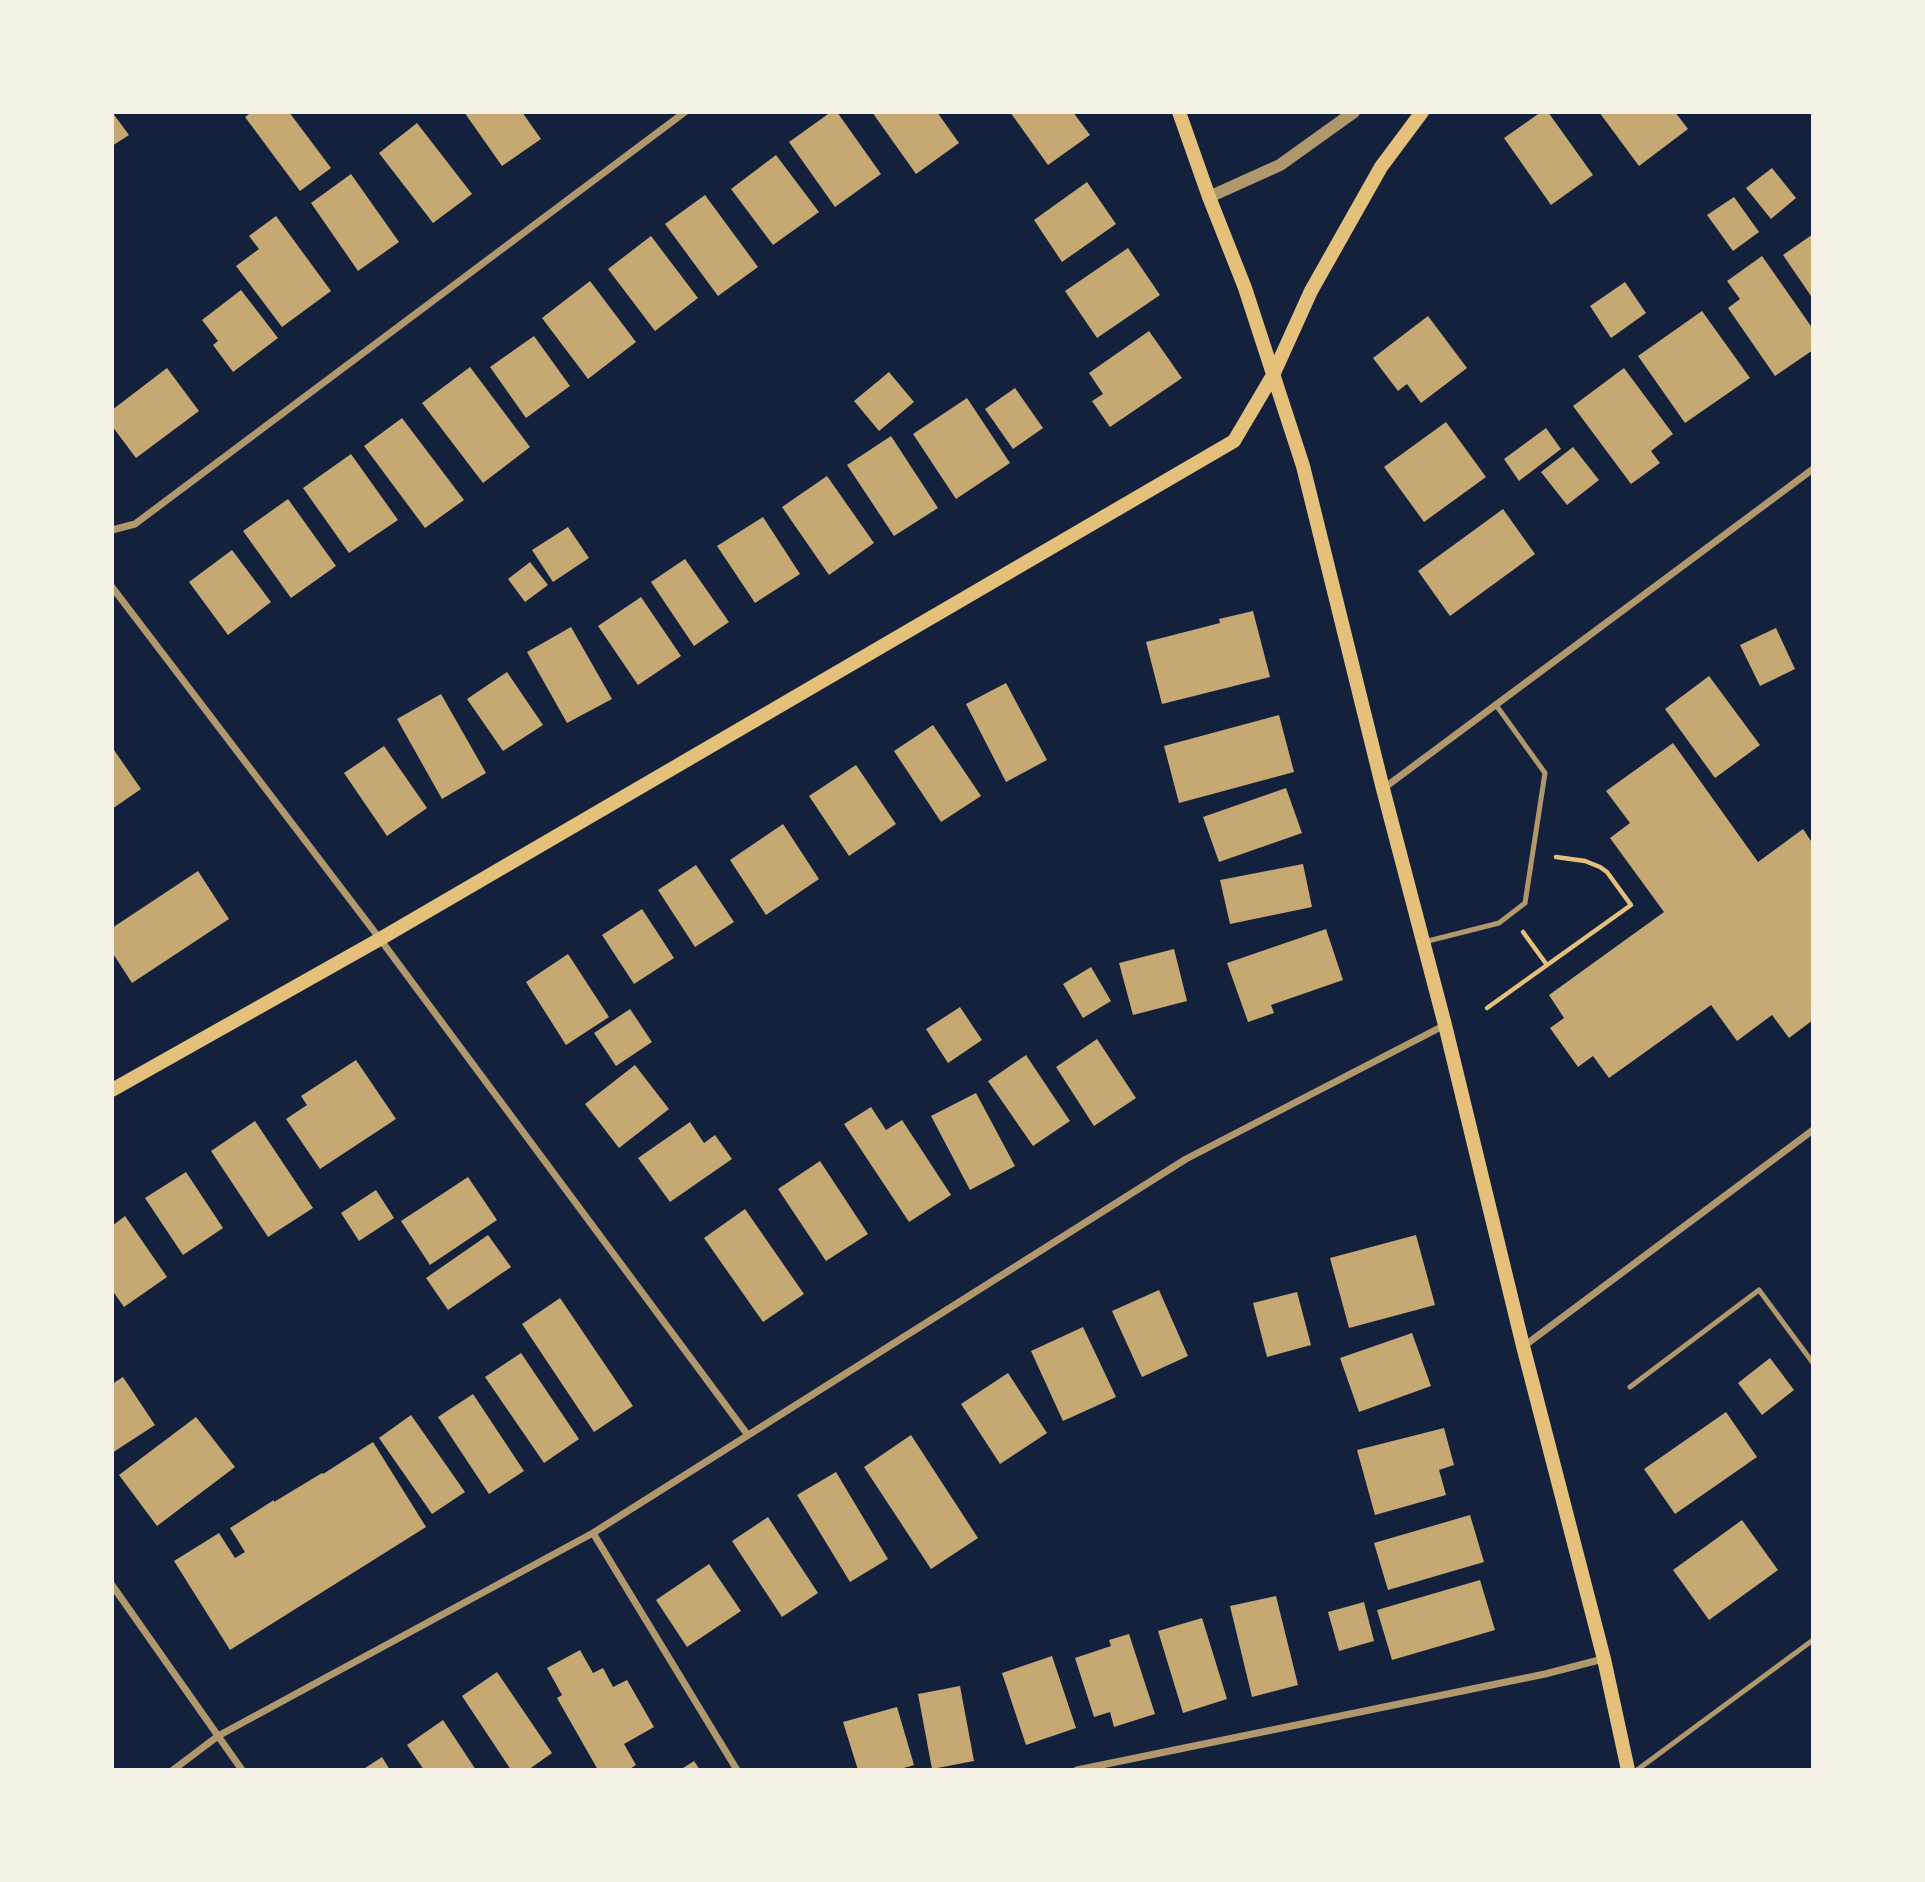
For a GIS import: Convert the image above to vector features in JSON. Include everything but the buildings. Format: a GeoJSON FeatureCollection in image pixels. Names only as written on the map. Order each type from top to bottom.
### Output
{"type":"FeatureCollection","features":[{"type":"Feature","properties":{"kind":"main road"},"geometry":{"type":"LineString","coordinates":[[1179,112],[1245,288],[1303,466],[1604,1659],[1628,1770]]}},
{"type":"Feature","properties":{"kind":"main road"},"geometry":{"type":"LineString","coordinates":[[112,1090],[380,939],[1234,441],[1273,374],[1311,291],[1381,167],[1422,112]]}},
{"type":"Feature","properties":{"kind":"street"},"geometry":{"type":"LineString","coordinates":[[112,530],[135,524],[685,112]]}},
{"type":"Feature","properties":{"kind":"street"},"geometry":{"type":"LineString","coordinates":[[1209,197],[1280,165],[1354,112]]}},
{"type":"Feature","properties":{"kind":"street"},"geometry":{"type":"LineString","coordinates":[[1383,789],[1813,469]]}},
{"type":"Feature","properties":{"kind":"street"},"geometry":{"type":"LineString","coordinates":[[112,587],[380,939],[747,1434]]}},
{"type":"Feature","properties":{"kind":"street"},"geometry":{"type":"LineString","coordinates":[[173,1770],[218,1737],[593,1533],[1186,1159],[1445,1025]]}},
{"type":"Feature","properties":{"kind":"street"},"geometry":{"type":"LineString","coordinates":[[1523,1346],[1813,1130]]}},
{"type":"Feature","properties":{"kind":"street"},"geometry":{"type":"LineString","coordinates":[[593,1533],[737,1770]]}},
{"type":"Feature","properties":{"kind":"street"},"geometry":{"type":"LineString","coordinates":[[112,1586],[242,1770]]}},
{"type":"Feature","properties":{"kind":"street"},"geometry":{"type":"LineString","coordinates":[[1077,1770],[1545,1674],[1604,1659]]}},
{"type":"Feature","properties":{"kind":"lane"},"geometry":{"type":"LineString","coordinates":[[1423,942],[1499,923],[1525,903],[1545,773],[1496,705]]}},
{"type":"Feature","properties":{"kind":"lane"},"geometry":{"type":"LineString","coordinates":[[1630,1387],[1759,1290],[1813,1363]]}},
{"type":"Feature","properties":{"kind":"lane"},"geometry":{"type":"LineString","coordinates":[[1637,1770],[1813,1640]]}},
{"type":"Feature","properties":{"kind":"path"},"geometry":{"type":"LineString","coordinates":[[1487,1008],[1631,905],[1607,872],[1600,867],[1585,861],[1533,853]]}},
{"type":"Feature","properties":{"kind":"path"},"geometry":{"type":"LineString","coordinates":[[1510,914],[1547,965]]}}]}
